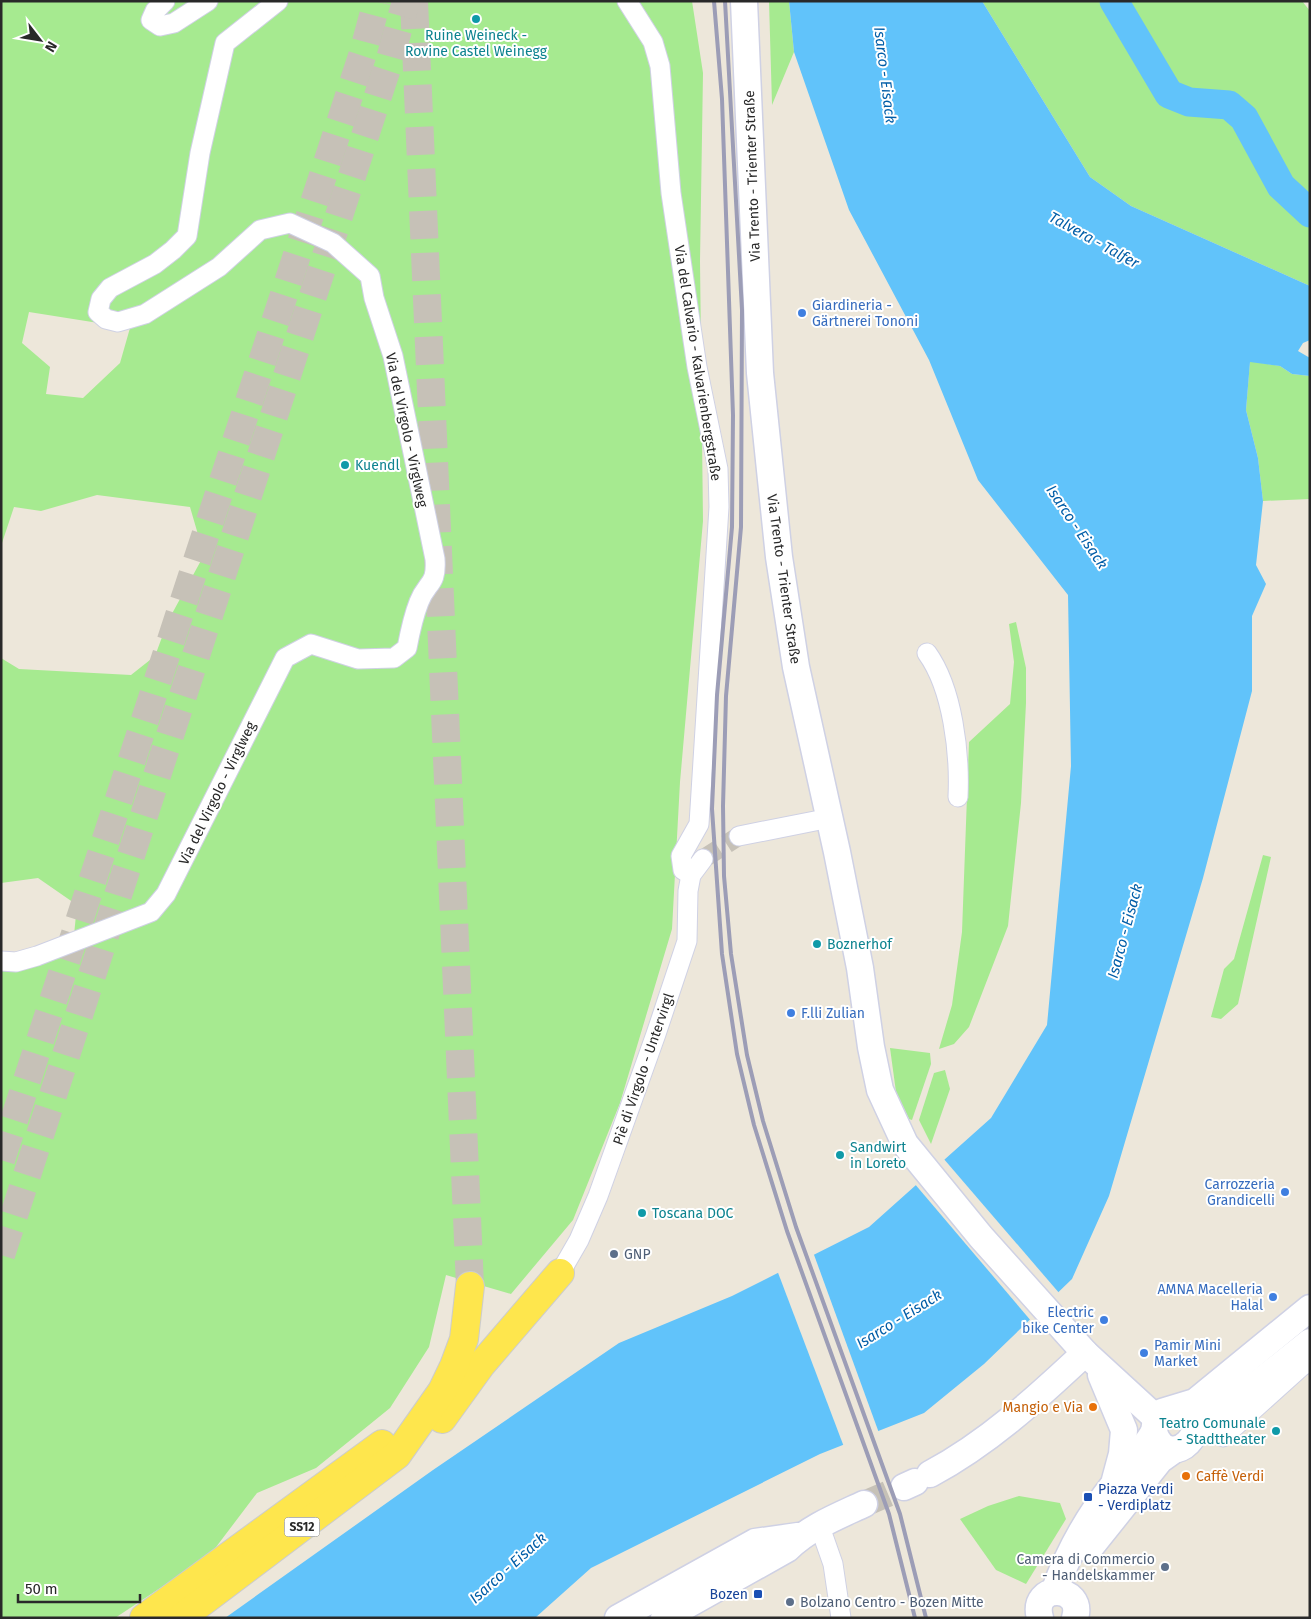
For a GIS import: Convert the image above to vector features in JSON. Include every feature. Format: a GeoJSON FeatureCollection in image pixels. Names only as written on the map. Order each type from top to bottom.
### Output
{"type":"FeatureCollection","features":[{"type":"Feature","properties":{"kind":"main road"},"geometry":{"type":"LineString","coordinates":[[397,1455],[421,1441],[442,1419],[494,1350],[560,1273]]}},
{"type":"Feature","properties":{"kind":"main road","name":"SS12"},"geometry":{"type":"LineString","coordinates":[[162,1613],[208,1598],[397,1455],[442,1391],[454,1366],[464,1339],[470,1286]]}},
{"type":"Feature","properties":{"kind":"main road","name":"SS12"},"geometry":{"type":"LineString","coordinates":[[162,1613],[426,1412]]}},
{"type":"Feature","properties":{"kind":"main road"},"geometry":{"type":"LineString","coordinates":[[187,1618],[208,1598]]}},
{"type":"Feature","properties":{"kind":"main road"},"geometry":{"type":"LineString","coordinates":[[135,1618],[162,1613]]}},
{"type":"Feature","properties":{"kind":"street"},"geometry":{"type":"LineString","coordinates":[[165,1],[151,20],[160,26],[174,23],[208,1]]}},
{"type":"Feature","properties":{"kind":"street","name":"Via del Virgolo - Virglweg"},"geometry":{"type":"LineString","coordinates":[[1,960],[16,962],[37,956],[151,912],[166,894],[285,658],[310,644],[358,659],[394,658],[407,648],[413,617],[420,599],[433,582],[436,574],[435,559],[393,356],[378,314],[370,276],[333,243],[290,224],[260,230],[219,267],[145,314],[118,322],[106,319],[98,312],[101,299],[110,288],[155,264],[187,236],[200,153],[225,43],[278,1]]}},
{"type":"Feature","properties":{"kind":"street","name":"Via del Calvario - Kalvarienbergstraße"},"geometry":{"type":"LineString","coordinates":[[627,1],[653,42],[660,66],[671,193],[697,366],[718,469],[719,508],[699,824],[681,856],[683,870],[691,875]]}},
{"type":"Feature","properties":{"kind":"street","name":"Via Trento - Trienter Straße"},"geometry":{"type":"LineString","coordinates":[[744,1],[760,373],[766,447],[779,557],[796,667],[830,818],[860,968],[871,1047],[880,1090],[910,1151],[1049,1314],[1091,1359]]}},
{"type":"Feature","properties":{"kind":"street"},"geometry":{"type":"LineString","coordinates":[[927,652],[941,681],[951,713],[957,744],[958,797]]}},
{"type":"Feature","properties":{"kind":"street"},"geometry":{"type":"LineString","coordinates":[[739,836],[830,818]]}},
{"type":"Feature","properties":{"kind":"street","name":"Piè di Virgolo - Untervirgl"},"geometry":{"type":"LineString","coordinates":[[560,1273],[579,1240],[598,1196],[656,1034],[687,941],[688,891],[691,875],[703,859]]}},
{"type":"Feature","properties":{"kind":"street"},"geometry":{"type":"LineString","coordinates":[[1065,1601],[1078,1534],[1115,1483],[1146,1446],[1162,1420],[1195,1402],[1310,1308]]}},
{"type":"Feature","properties":{"kind":"street"},"geometry":{"type":"LineString","coordinates":[[1065,1601],[1077,1569],[1095,1540],[1160,1460],[1310,1342]]}},
{"type":"Feature","properties":{"kind":"street"},"geometry":{"type":"LineString","coordinates":[[1091,1359],[1162,1420]]}},
{"type":"Feature","properties":{"kind":"street"},"geometry":{"type":"LineString","coordinates":[[916,1481],[962,1456],[1091,1359]]}},
{"type":"Feature","properties":{"kind":"street"},"geometry":{"type":"LineString","coordinates":[[1091,1359],[1124,1430],[1122,1454],[1115,1483]]}},
{"type":"Feature","properties":{"kind":"street"},"geometry":{"type":"LineString","coordinates":[[1222,1437],[1302,1366],[1310,1362]]}},
{"type":"Feature","properties":{"kind":"street"},"geometry":{"type":"LineString","coordinates":[[1162,1420],[1184,1411],[1193,1420],[1184,1442]]}},
{"type":"Feature","properties":{"kind":"street"},"geometry":{"type":"LineString","coordinates":[[1162,1420],[1161,1445],[1184,1442]]}},
{"type":"Feature","properties":{"kind":"street"},"geometry":{"type":"LineString","coordinates":[[618,1618],[755,1542],[810,1530],[864,1504]]}},
{"type":"Feature","properties":{"kind":"street"},"geometry":{"type":"LineString","coordinates":[[664,1618],[787,1549],[810,1530]]}},
{"type":"Feature","properties":{"kind":"street"},"geometry":{"type":"LineString","coordinates":[[810,1530],[832,1564],[841,1618]]}},
{"type":"Feature","properties":{"kind":"street"},"geometry":{"type":"LineString","coordinates":[[1040,1618],[1038,1608],[1041,1601],[1065,1601]]}},
{"type":"Feature","properties":{"kind":"green space"},"geometry":{"type":"Polygon","coordinates":[[[1,1],[692,1],[703,73],[700,261],[703,521],[680,782],[672,929],[620,1103],[573,1220],[511,1294],[446,1275],[429,1347],[390,1408],[316,1468],[257,1493],[210,1555],[115,1618],[1,1618],[1,956],[16,957],[74,935],[77,905],[38,878],[1,883],[1,658],[19,669],[131,675],[155,656],[168,621],[204,555],[190,507],[97,495],[41,511],[14,507],[1,546],[1,1]],[[29,312],[22,343],[50,367],[46,394],[83,398],[120,363],[130,328],[29,312]]]}},
{"type":"Feature","properties":{"kind":"green space"},"geometry":{"type":"Polygon","coordinates":[[[769,1],[789,1],[794,52],[772,105],[769,1]]]}},
{"type":"Feature","properties":{"kind":"green space"},"geometry":{"type":"Polygon","coordinates":[[[982,1],[1302,1],[1310,11],[1310,286],[1131,206],[1090,177],[982,1]]]}},
{"type":"Feature","properties":{"kind":"green space"},"geometry":{"type":"Polygon","coordinates":[[[1250,361],[1280,366],[1292,374],[1310,376],[1310,499],[1263,501],[1258,458],[1246,410],[1250,361]]]}},
{"type":"Feature","properties":{"kind":"green space"},"geometry":{"type":"Polygon","coordinates":[[[1016,622],[1026,668],[1026,703],[1021,803],[1008,926],[969,1027],[954,1044],[939,1049],[952,1005],[962,932],[969,742],[1010,704],[1014,662],[1009,624],[1016,622]]]}},
{"type":"Feature","properties":{"kind":"green space"},"geometry":{"type":"Polygon","coordinates":[[[1263,855],[1271,857],[1238,1004],[1221,1019],[1211,1017],[1224,969],[1234,959],[1263,855]]]}},
{"type":"Feature","properties":{"kind":"green space"},"geometry":{"type":"Polygon","coordinates":[[[890,1048],[930,1053],[931,1064],[912,1120],[909,1119],[896,1092],[890,1048]]]}},
{"type":"Feature","properties":{"kind":"green space"},"geometry":{"type":"Polygon","coordinates":[[[945,1070],[950,1089],[931,1144],[919,1120],[934,1073],[945,1070]]]}},
{"type":"Feature","properties":{"kind":"green space"},"geometry":{"type":"Polygon","coordinates":[[[1019,1496],[1060,1503],[1066,1519],[1026,1584],[996,1570],[960,1519],[988,1506],[1019,1496]]]}},
{"type":"Feature","properties":{"kind":"water"},"geometry":{"type":"Polygon","coordinates":[[[789,1],[982,1],[1090,177],[1131,206],[1310,286],[1310,340],[1303,343],[1298,351],[1310,358],[1310,376],[1292,374],[1280,366],[1250,362],[1246,410],[1258,458],[1263,501],[1256,565],[1266,584],[1252,616],[1252,691],[1203,878],[1109,1196],[1072,1279],[984,1364],[924,1413],[820,1454],[591,1568],[535,1618],[225,1618],[433,1470],[619,1343],[732,1296],[869,1227],[991,1118],[1047,1025],[1071,766],[1068,595],[978,480],[929,360],[849,210],[794,52],[789,1]]]}},
{"type":"Feature","properties":{"kind":"pier"},"geometry":{"type":"Polygon","coordinates":[[[943,1158],[1060,1294],[1032,1322],[914,1183],[943,1158]]]}},
{"type":"Feature","properties":{"kind":"pier"},"geometry":{"type":"Polygon","coordinates":[[[813,1252],[879,1433],[844,1447],[777,1270],[813,1252]]]}},
{"type":"Feature","properties":{"kind":"waterway"},"geometry":{"type":"LineString","coordinates":[[1114,1],[1169,94],[1189,102],[1229,105],[1244,118],[1281,186],[1310,213]]}},
{"type":"Feature","properties":{"kind":"tunnel"},"geometry":{"type":"LineString","coordinates":[[1,1160],[363,53],[377,1]]}},
{"type":"Feature","properties":{"kind":"tunnel"},"geometry":{"type":"LineString","coordinates":[[1,1255],[390,59],[406,1]]}},
{"type":"Feature","properties":{"kind":"tunnel"},"geometry":{"type":"LineString","coordinates":[[414,1],[470,1286]]}},
{"type":"Feature","properties":{"kind":"tunnel"},"geometry":{"type":"LineString","coordinates":[[703,859],[739,836]]}},
{"type":"Feature","properties":{"kind":"tunnel"},"geometry":{"type":"LineString","coordinates":[[864,1504],[904,1487]]}},
{"type":"Feature","properties":{"kind":"railway"},"geometry":{"type":"LineString","coordinates":[[714,1],[722,99],[733,415],[732,527],[717,695],[712,809],[722,954],[737,1054],[754,1125],[787,1231],[889,1514],[915,1618]]}},
{"type":"Feature","properties":{"kind":"railway"},"geometry":{"type":"LineString","coordinates":[[725,1],[742,310],[741,527],[726,696],[723,806],[724,876],[731,954],[747,1055],[763,1121],[796,1227],[900,1514],[926,1618]]}},
{"type":"Feature","properties":{"kind":"place","name":"Ruine Weineck - Rovine Castel Weinegg"},"geometry":{"type":"Point","coordinates":[476,19]}},
{"type":"Feature","properties":{"kind":"place","name":"Giardineria - Gärtnerei Tononi"},"geometry":{"type":"Point","coordinates":[802,313]}},
{"type":"Feature","properties":{"kind":"place","name":"Kuendl"},"geometry":{"type":"Point","coordinates":[345,465]}},
{"type":"Feature","properties":{"kind":"place","name":"Boznerhof"},"geometry":{"type":"Point","coordinates":[817,944]}},
{"type":"Feature","properties":{"kind":"place","name":"F.lli Zulian"},"geometry":{"type":"Point","coordinates":[791,1013]}},
{"type":"Feature","properties":{"kind":"place","name":"Sandwirt in Loreto"},"geometry":{"type":"Point","coordinates":[840,1155]}},
{"type":"Feature","properties":{"kind":"place","name":"Carrozzeria Grandicelli"},"geometry":{"type":"Point","coordinates":[1285,1192]}},
{"type":"Feature","properties":{"kind":"place","name":"Toscana DOC"},"geometry":{"type":"Point","coordinates":[642,1213]}},
{"type":"Feature","properties":{"kind":"place","name":"GNP"},"geometry":{"type":"Point","coordinates":[614,1254]}},
{"type":"Feature","properties":{"kind":"place","name":"AMNA Macelleria Halal"},"geometry":{"type":"Point","coordinates":[1273,1297]}},
{"type":"Feature","properties":{"kind":"place","name":"Electric bike Center"},"geometry":{"type":"Point","coordinates":[1104,1320]}},
{"type":"Feature","properties":{"kind":"place","name":"Pamir Mini Market"},"geometry":{"type":"Point","coordinates":[1144,1353]}},
{"type":"Feature","properties":{"kind":"place","name":"Mangio e Via"},"geometry":{"type":"Point","coordinates":[1093,1407]}},
{"type":"Feature","properties":{"kind":"place","name":"Teatro Comunale - Stadttheater"},"geometry":{"type":"Point","coordinates":[1276,1431]}},
{"type":"Feature","properties":{"kind":"place","name":"Caffè Verdi"},"geometry":{"type":"Point","coordinates":[1186,1476]}},
{"type":"Feature","properties":{"kind":"place","name":"Piazza Verdi - Verdiplatz"},"geometry":{"type":"Point","coordinates":[1088,1497]}},
{"type":"Feature","properties":{"kind":"place","name":"Camera di Commercio - Handelskammer"},"geometry":{"type":"Point","coordinates":[1165,1567]}},
{"type":"Feature","properties":{"kind":"place","name":"Bozen"},"geometry":{"type":"Point","coordinates":[758,1594]}},
{"type":"Feature","properties":{"kind":"place","name":"Bolzano Centro - Bozen Mitte"},"geometry":{"type":"Point","coordinates":[790,1602]}},
{"type":"Feature","properties":{"kind":"water label","name":"Isarco - Eisack"},"geometry":{"type":"Point","coordinates":[885,75]}},
{"type":"Feature","properties":{"kind":"water label","name":"Talvera - Talfer"},"geometry":{"type":"Point","coordinates":[1094,240]}},
{"type":"Feature","properties":{"kind":"water label","name":"Isarco - Eisack"},"geometry":{"type":"Point","coordinates":[1077,527]}},
{"type":"Feature","properties":{"kind":"water label","name":"Isarco - Eisack"},"geometry":{"type":"Point","coordinates":[1125,931]}},
{"type":"Feature","properties":{"kind":"water label","name":"Isarco - Eisack"},"geometry":{"type":"Point","coordinates":[899,1319]}},
{"type":"Feature","properties":{"kind":"water label","name":"Isarco - Eisack"},"geometry":{"type":"Point","coordinates":[508,1568]}}]}
